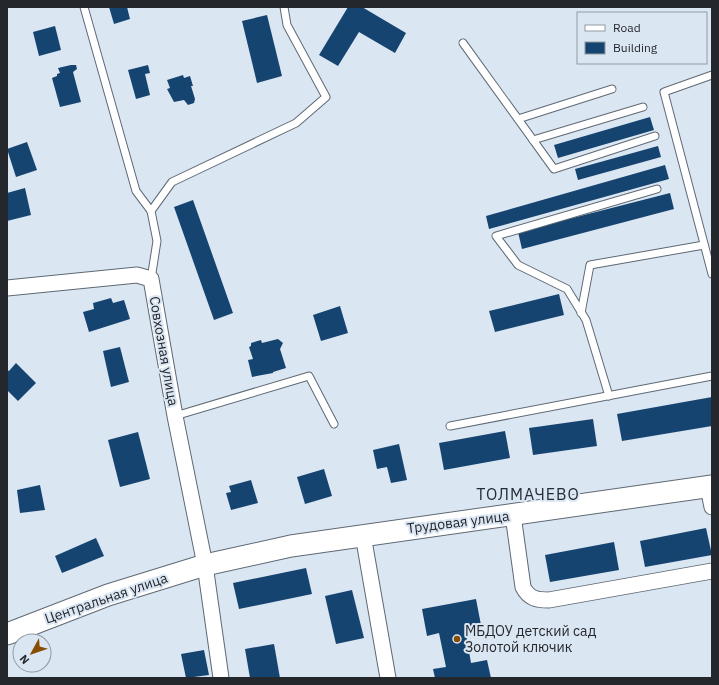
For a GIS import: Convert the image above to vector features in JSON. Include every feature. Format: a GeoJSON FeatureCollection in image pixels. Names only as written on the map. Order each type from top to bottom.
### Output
{"type":"FeatureCollection","features":[{"type":"Feature","properties":{"kind":"street","name":"Совхозная улица"},"geometry":{"type":"LineString","coordinates":[[7,288],[138,275],[151,279],[175,416],[205,565],[221,678]]}},
{"type":"Feature","properties":{"kind":"street","name":"Трудовая улица"},"geometry":{"type":"LineString","coordinates":[[205,565],[291,546],[710,486]]}},
{"type":"Feature","properties":{"kind":"street"},"geometry":{"type":"LineString","coordinates":[[710,486],[712,507]]}},
{"type":"Feature","properties":{"kind":"street"},"geometry":{"type":"LineString","coordinates":[[513,515],[523,587],[527,595],[536,600],[549,600],[712,571]]}},
{"type":"Feature","properties":{"kind":"street"},"geometry":{"type":"LineString","coordinates":[[363,535],[388,678]]}},
{"type":"Feature","properties":{"kind":"street","name":"Центральная улица"},"geometry":{"type":"LineString","coordinates":[[7,634],[108,595],[205,565]]}},
{"type":"Feature","properties":{"kind":"lane"},"geometry":{"type":"LineString","coordinates":[[84,7],[136,191],[151,211],[156,241],[151,279]]}},
{"type":"Feature","properties":{"kind":"lane"},"geometry":{"type":"LineString","coordinates":[[151,211],[172,182],[296,123],[326,97],[287,25],[284,7]]}},
{"type":"Feature","properties":{"kind":"lane"},"geometry":{"type":"LineString","coordinates":[[463,43],[554,169],[656,136]]}},
{"type":"Feature","properties":{"kind":"lane"},"geometry":{"type":"LineString","coordinates":[[712,75],[664,92],[712,274]]}},
{"type":"Feature","properties":{"kind":"lane"},"geometry":{"type":"LineString","coordinates":[[518,119],[612,89]]}},
{"type":"Feature","properties":{"kind":"lane"},"geometry":{"type":"LineString","coordinates":[[533,140],[642,107]]}},
{"type":"Feature","properties":{"kind":"lane"},"geometry":{"type":"LineString","coordinates":[[609,396],[586,320],[566,290],[518,265],[496,236],[657,189]]}},
{"type":"Feature","properties":{"kind":"lane"},"geometry":{"type":"LineString","coordinates":[[581,312],[590,265],[704,245]]}},
{"type":"Feature","properties":{"kind":"lane"},"geometry":{"type":"LineString","coordinates":[[175,416],[309,376],[334,424]]}},
{"type":"Feature","properties":{"kind":"lane"},"geometry":{"type":"LineString","coordinates":[[450,426],[712,376]]}},
{"type":"Feature","properties":{"kind":"building"},"geometry":{"type":"Polygon","coordinates":[[[109,7],[127,7],[130,19],[114,24],[109,7]]]}},
{"type":"Feature","properties":{"kind":"building"},"geometry":{"type":"Polygon","coordinates":[[[348,7],[362,7],[406,33],[395,53],[359,32],[338,66],[319,55],[348,7]]]}},
{"type":"Feature","properties":{"kind":"building"},"geometry":{"type":"Polygon","coordinates":[[[267,15],[282,76],[257,83],[242,21],[267,15]]]}},
{"type":"Feature","properties":{"kind":"building"},"geometry":{"type":"Polygon","coordinates":[[[55,26],[61,50],[39,56],[33,32],[55,26]]]}},
{"type":"Feature","properties":{"kind":"building"},"geometry":{"type":"Polygon","coordinates":[[[76,65],[77,69],[73,72],[81,102],[60,107],[52,78],[60,73],[58,68],[76,65]]]}},
{"type":"Feature","properties":{"kind":"building"},"geometry":{"type":"Polygon","coordinates":[[[148,65],[150,73],[145,74],[150,95],[136,99],[128,70],[148,65]]]}},
{"type":"Feature","properties":{"kind":"building"},"geometry":{"type":"Polygon","coordinates":[[[183,75],[184,78],[190,76],[193,86],[191,86],[195,99],[194,103],[188,105],[184,100],[174,102],[167,89],[170,88],[167,80],[183,75]]]}},
{"type":"Feature","properties":{"kind":"building"},"geometry":{"type":"Polygon","coordinates":[[[650,117],[654,130],[558,158],[554,145],[650,117]]]}},
{"type":"Feature","properties":{"kind":"building"},"geometry":{"type":"Polygon","coordinates":[[[27,142],[37,170],[16,177],[7,149],[27,142]]]}},
{"type":"Feature","properties":{"kind":"building"},"geometry":{"type":"Polygon","coordinates":[[[658,146],[661,157],[578,180],[575,169],[658,146]]]}},
{"type":"Feature","properties":{"kind":"building"},"geometry":{"type":"Polygon","coordinates":[[[665,165],[669,179],[489,229],[486,216],[665,165]]]}},
{"type":"Feature","properties":{"kind":"building"},"geometry":{"type":"Polygon","coordinates":[[[25,188],[31,215],[7,221],[7,193],[25,188]]]}},
{"type":"Feature","properties":{"kind":"building"},"geometry":{"type":"Polygon","coordinates":[[[670,193],[674,209],[522,249],[518,232],[670,193]]]}},
{"type":"Feature","properties":{"kind":"building"},"geometry":{"type":"Polygon","coordinates":[[[193,200],[233,313],[214,320],[174,207],[193,200]]]}},
{"type":"Feature","properties":{"kind":"building"},"geometry":{"type":"Polygon","coordinates":[[[559,294],[564,315],[495,332],[489,311],[559,294]]]}},
{"type":"Feature","properties":{"kind":"building"},"geometry":{"type":"Polygon","coordinates":[[[111,298],[113,303],[124,300],[130,319],[89,332],[83,312],[94,309],[93,303],[111,298]]]}},
{"type":"Feature","properties":{"kind":"building"},"geometry":{"type":"Polygon","coordinates":[[[340,306],[348,333],[321,341],[313,315],[340,306]]]}},
{"type":"Feature","properties":{"kind":"building"},"geometry":{"type":"Polygon","coordinates":[[[278,339],[283,343],[280,349],[286,368],[273,373],[252,377],[248,360],[253,359],[249,347],[251,346],[251,343],[261,340],[262,343],[278,339]]]}},
{"type":"Feature","properties":{"kind":"building"},"geometry":{"type":"Polygon","coordinates":[[[120,347],[129,382],[111,387],[103,351],[120,347]]]}},
{"type":"Feature","properties":{"kind":"building"},"geometry":{"type":"Polygon","coordinates":[[[16,363],[36,383],[18,401],[7,390],[7,370],[9,371],[16,363]]]}},
{"type":"Feature","properties":{"kind":"building"},"geometry":{"type":"Polygon","coordinates":[[[712,397],[712,426],[622,441],[617,414],[712,397]]]}},
{"type":"Feature","properties":{"kind":"building"},"geometry":{"type":"Polygon","coordinates":[[[593,419],[597,446],[533,455],[529,428],[593,419]]]}},
{"type":"Feature","properties":{"kind":"building"},"geometry":{"type":"Polygon","coordinates":[[[505,431],[510,458],[444,470],[439,443],[505,431]]]}},
{"type":"Feature","properties":{"kind":"building"},"geometry":{"type":"Polygon","coordinates":[[[138,432],[150,479],[120,487],[108,440],[138,432]]]}},
{"type":"Feature","properties":{"kind":"building"},"geometry":{"type":"Polygon","coordinates":[[[399,444],[407,480],[391,483],[387,467],[377,469],[373,450],[399,444]]]}},
{"type":"Feature","properties":{"kind":"building"},"geometry":{"type":"Polygon","coordinates":[[[324,469],[332,496],[305,504],[297,477],[324,469]]]}},
{"type":"Feature","properties":{"kind":"building"},"geometry":{"type":"Polygon","coordinates":[[[251,480],[258,503],[231,510],[226,493],[231,492],[229,486],[251,480]]]}},
{"type":"Feature","properties":{"kind":"building"},"geometry":{"type":"Polygon","coordinates":[[[40,485],[45,510],[20,513],[17,490],[40,485]]]}},
{"type":"Feature","properties":{"kind":"building"},"geometry":{"type":"Polygon","coordinates":[[[706,528],[712,555],[645,567],[640,541],[706,528]]]}},
{"type":"Feature","properties":{"kind":"building"},"geometry":{"type":"Polygon","coordinates":[[[96,538],[104,556],[62,573],[55,556],[96,538]]]}},
{"type":"Feature","properties":{"kind":"building"},"geometry":{"type":"Polygon","coordinates":[[[614,542],[619,570],[550,582],[545,555],[614,542]]]}},
{"type":"Feature","properties":{"kind":"building"},"geometry":{"type":"Polygon","coordinates":[[[306,568],[312,594],[239,609],[233,583],[306,568]]]}},
{"type":"Feature","properties":{"kind":"building"},"geometry":{"type":"Polygon","coordinates":[[[352,590],[364,638],[336,644],[325,596],[352,590]]]}},
{"type":"Feature","properties":{"kind":"building"},"geometry":{"type":"Polygon","coordinates":[[[476,599],[481,625],[465,628],[471,663],[487,660],[491,678],[435,678],[433,669],[446,667],[439,633],[427,636],[422,609],[476,599]]]}},
{"type":"Feature","properties":{"kind":"building"},"geometry":{"type":"Polygon","coordinates":[[[274,644],[280,678],[250,678],[245,649],[274,644]]]}},
{"type":"Feature","properties":{"kind":"building"},"geometry":{"type":"Polygon","coordinates":[[[204,650],[209,675],[186,678],[181,654],[204,650]]]}},
{"type":"Feature","properties":{"kind":"place","name":"МБДОУ детский сад Золотой ключик"},"geometry":{"type":"Point","coordinates":[457,639]}},
{"type":"Feature","properties":{"kind":"district","name":"ТОЛМАЧЕВО"},"geometry":{"type":"Point","coordinates":[528,494]}}]}
